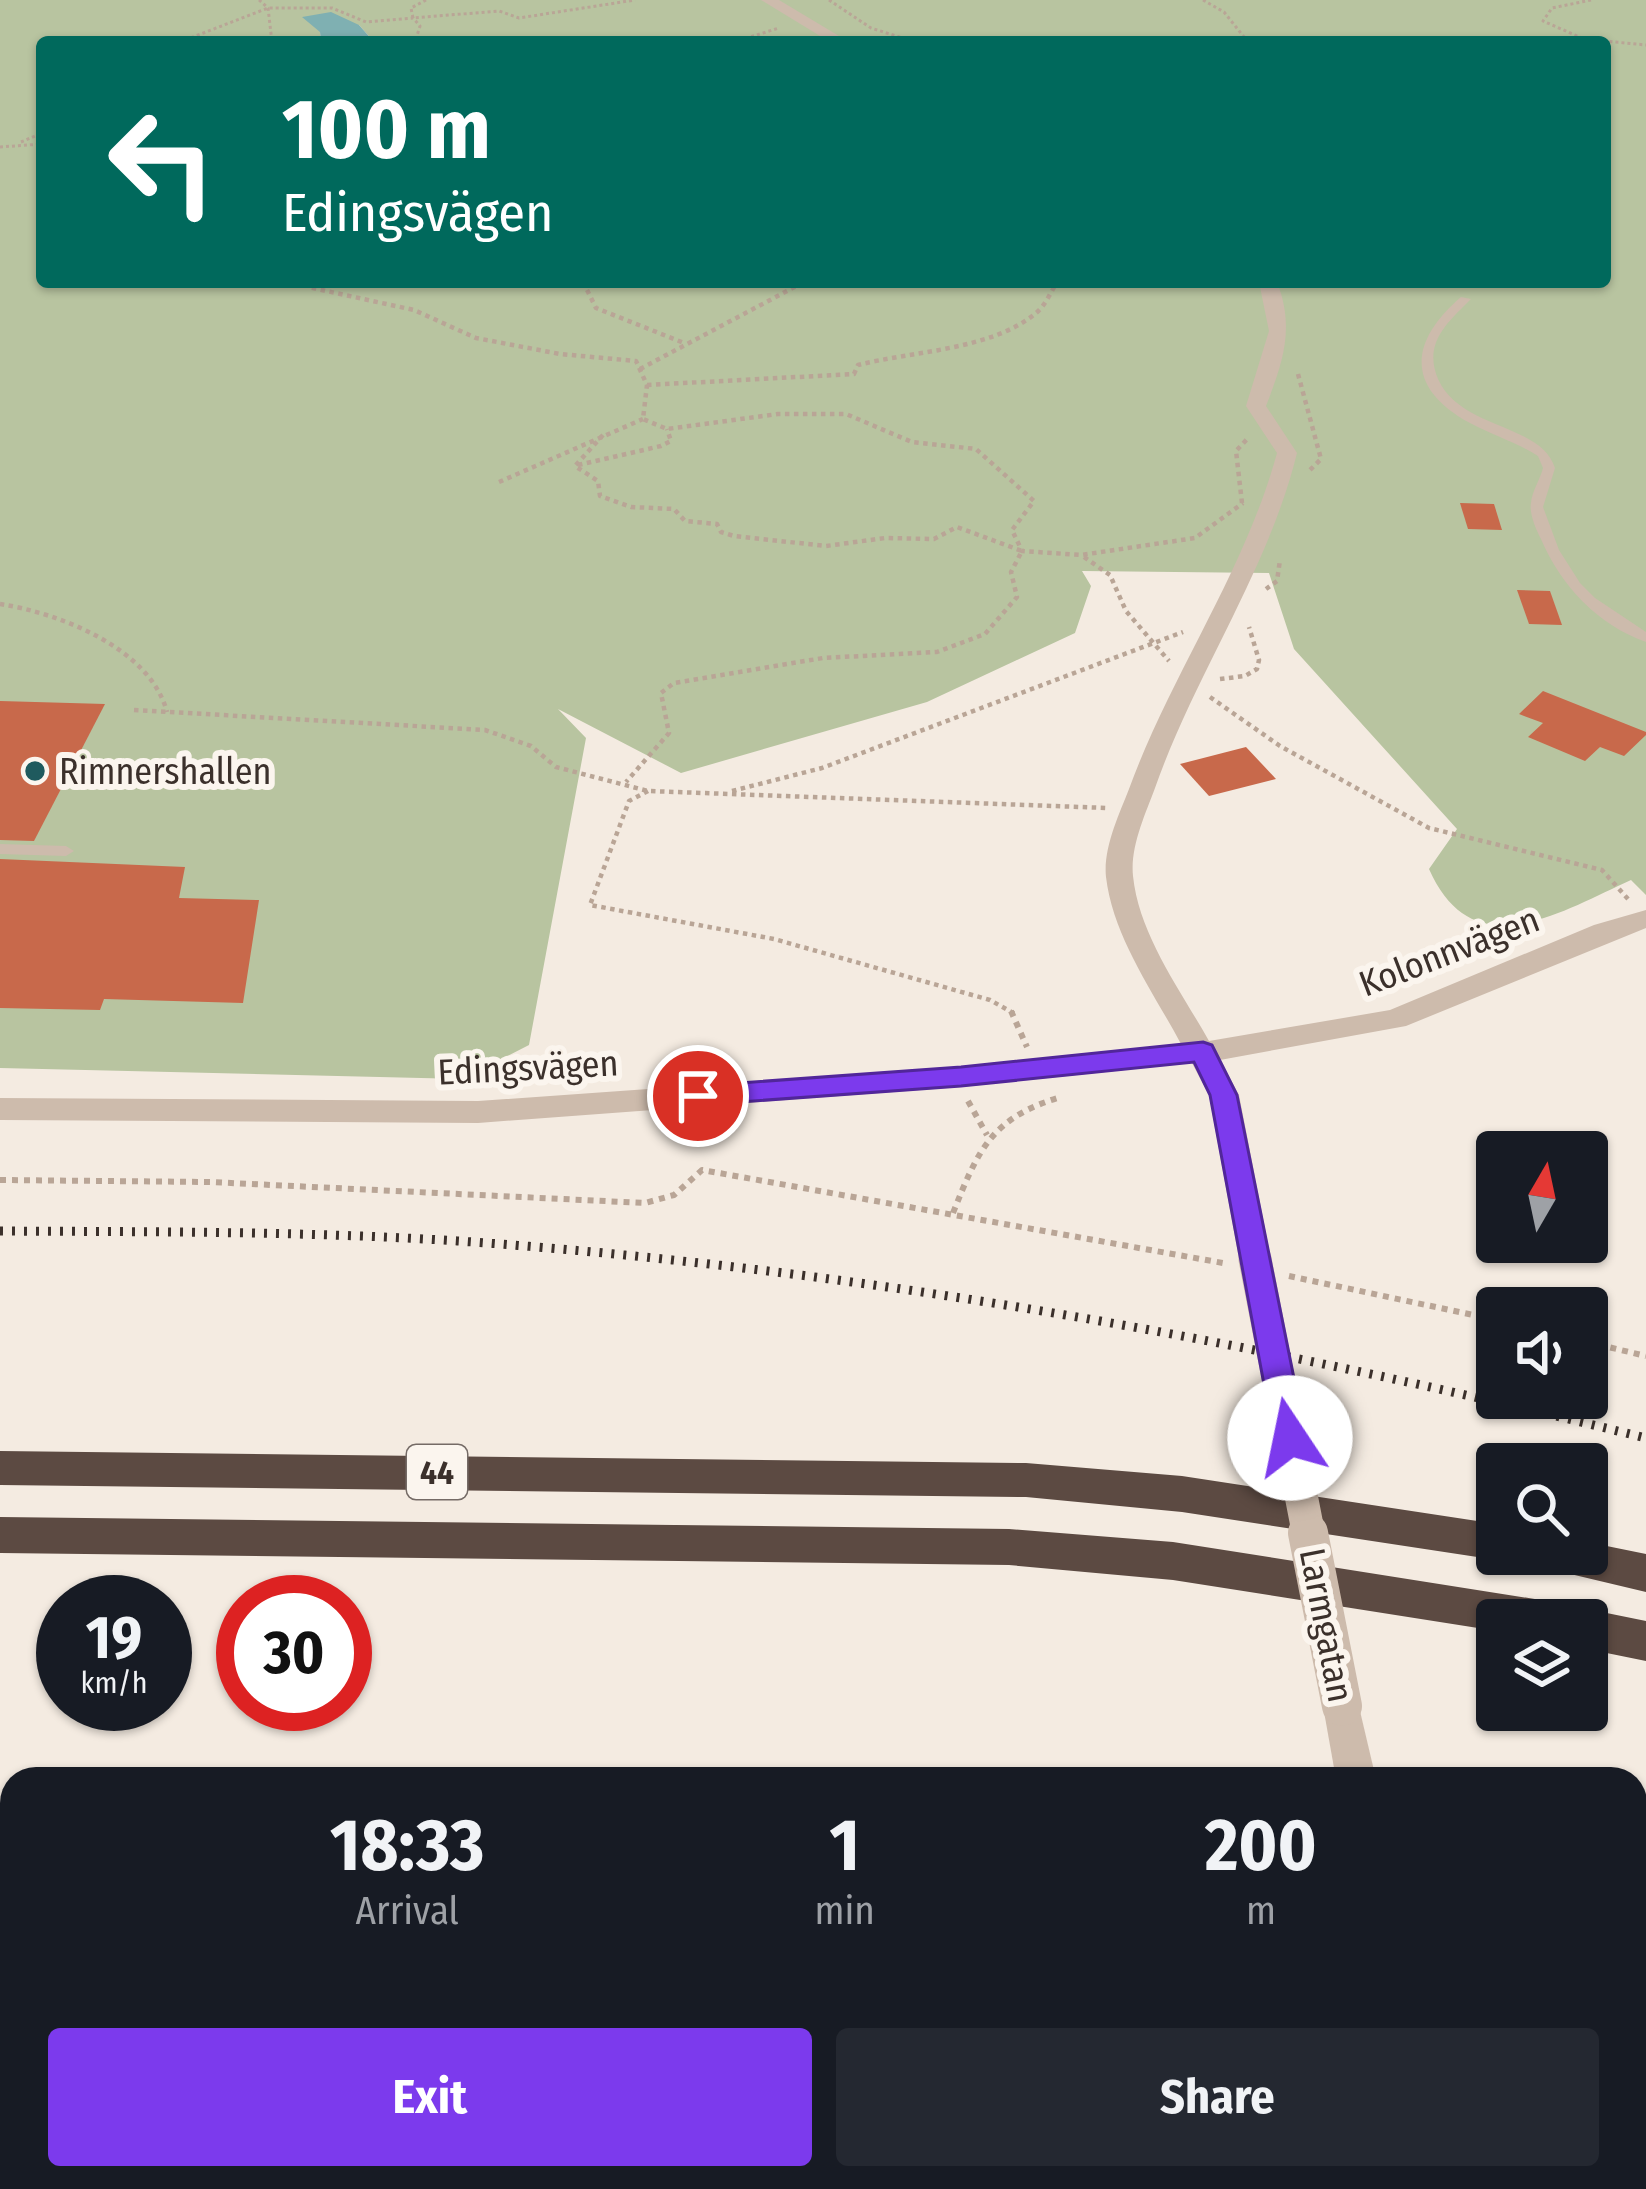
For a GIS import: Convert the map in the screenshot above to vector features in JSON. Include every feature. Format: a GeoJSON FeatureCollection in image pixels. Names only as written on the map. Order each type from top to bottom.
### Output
{"type":"FeatureCollection","features":[{"type":"Feature","properties":{"kind":"highway","name":"44"},"geometry":{"type":"LineString","coordinates":[[0,1468],[1026,1480],[1182,1494],[1476,1539]]}},
{"type":"Feature","properties":{"kind":"highway","name":"44"},"geometry":{"type":"LineString","coordinates":[[0,1534],[1009,1547],[1173,1561],[1476,1609]]}},
{"type":"Feature","properties":{"kind":"highway"},"geometry":{"type":"LineString","coordinates":[[1608,1565],[1646,1573]]}},
{"type":"Feature","properties":{"kind":"highway"},"geometry":{"type":"LineString","coordinates":[[1608,1633],[1646,1641]]}},
{"type":"Feature","properties":{"kind":"street"},"geometry":{"type":"LineString","coordinates":[[768,0],[831,36]]}},
{"type":"Feature","properties":{"kind":"street"},"geometry":{"type":"LineString","coordinates":[[1264,422],[1256,406],[1281,341],[1278,303],[1271,288]]}},
{"type":"Feature","properties":{"kind":"street","name":"Larmgatan"},"geometry":{"type":"LineString","coordinates":[[1264,422],[1287,453],[1274,503],[1156,749],[1125,834],[1119,875],[1137,936],[1224,1095],[1354,1767]]}},
{"type":"Feature","properties":{"kind":"street","name":"Kolonnvägen"},"geometry":{"type":"LineString","coordinates":[[1203,1052],[1396,1019],[1604,931],[1646,919]]}},
{"type":"Feature","properties":{"kind":"street","name":"Edingsvägen"},"geometry":{"type":"LineString","coordinates":[[0,1108],[478,1112],[961,1076],[1203,1052]]}},
{"type":"Feature","properties":{"kind":"lane"},"geometry":{"type":"LineString","coordinates":[[1465,299],[1438,324],[1428,342],[1431,381],[1460,414],[1536,447],[1548,458],[1550,469],[1536,507],[1560,570],[1601,613],[1646,638]]}},
{"type":"Feature","properties":{"kind":"lane"},"geometry":{"type":"LineString","coordinates":[[0,849],[66,851]]}},
{"type":"Feature","properties":{"kind":"path"},"geometry":{"type":"LineString","coordinates":[[259,0],[268,8],[271,36]]}},
{"type":"Feature","properties":{"kind":"path"},"geometry":{"type":"LineString","coordinates":[[418,36],[420,26],[411,8],[426,0]]}},
{"type":"Feature","properties":{"kind":"path"},"geometry":{"type":"LineString","coordinates":[[188,36],[268,8],[332,8],[365,22],[499,11],[519,18],[634,0]]}},
{"type":"Feature","properties":{"kind":"path"},"geometry":{"type":"LineString","coordinates":[[829,0],[871,28],[896,36]]}},
{"type":"Feature","properties":{"kind":"path"},"geometry":{"type":"LineString","coordinates":[[1203,0],[1225,12],[1243,36]]}},
{"type":"Feature","properties":{"kind":"path"},"geometry":{"type":"LineString","coordinates":[[1577,36],[1543,21],[1552,8],[1591,0]]}},
{"type":"Feature","properties":{"kind":"path"},"geometry":{"type":"LineString","coordinates":[[754,36],[806,20]]}},
{"type":"Feature","properties":{"kind":"path"},"geometry":{"type":"LineString","coordinates":[[1611,42],[1646,45]]}},
{"type":"Feature","properties":{"kind":"path"},"geometry":{"type":"LineString","coordinates":[[0,147],[36,136]]}},
{"type":"Feature","properties":{"kind":"path"},"geometry":{"type":"LineString","coordinates":[[18,143],[36,144]]}},
{"type":"Feature","properties":{"kind":"path"},"geometry":{"type":"LineString","coordinates":[[313,288],[414,310],[476,338],[560,355],[636,361],[647,385],[644,419]]}},
{"type":"Feature","properties":{"kind":"path"},"geometry":{"type":"LineString","coordinates":[[586,288],[596,308],[684,343]]}},
{"type":"Feature","properties":{"kind":"path"},"geometry":{"type":"LineString","coordinates":[[640,369],[792,288]]}},
{"type":"Feature","properties":{"kind":"path"},"geometry":{"type":"LineString","coordinates":[[647,385],[729,385],[824,373],[854,374],[858,365],[916,350],[964,346],[1008,328],[1038,312],[1053,288]]}},
{"type":"Feature","properties":{"kind":"path"},"geometry":{"type":"LineString","coordinates":[[499,482],[644,419],[667,429],[778,414],[846,414],[912,442],[976,448],[1034,501],[1012,530],[1022,551]]}},
{"type":"Feature","properties":{"kind":"path"},"geometry":{"type":"LineString","coordinates":[[574,466],[598,481],[600,496],[632,507],[674,509],[685,520],[717,524],[721,532],[734,536],[826,546],[885,538],[934,539],[957,527],[988,535],[1003,547],[1082,556],[1196,538],[1242,503],[1236,451],[1264,422]]}},
{"type":"Feature","properties":{"kind":"path"},"geometry":{"type":"LineString","coordinates":[[574,466],[635,450],[653,452],[671,441],[667,429]]}},
{"type":"Feature","properties":{"kind":"path"},"geometry":{"type":"LineString","coordinates":[[574,466],[603,435]]}},
{"type":"Feature","properties":{"kind":"path"},"geometry":{"type":"LineString","coordinates":[[626,782],[669,733],[661,692],[674,683],[824,658],[937,652],[985,634],[1017,597],[1011,572],[1022,551]]}},
{"type":"Feature","properties":{"kind":"path"},"geometry":{"type":"LineString","coordinates":[[1082,556],[1110,575],[1116,596],[1189,683],[1280,746],[1429,828],[1602,871],[1646,919]]}},
{"type":"Feature","properties":{"kind":"path"},"geometry":{"type":"LineString","coordinates":[[0,604],[14,604],[85,628],[150,678],[168,701],[167,712]]}},
{"type":"Feature","properties":{"kind":"path"},"geometry":{"type":"LineString","coordinates":[[722,794],[822,768],[1217,619]]}},
{"type":"Feature","properties":{"kind":"path"},"geometry":{"type":"LineString","coordinates":[[134,710],[485,730],[531,746],[556,767],[648,791],[1134,809]]}},
{"type":"Feature","properties":{"kind":"path"},"geometry":{"type":"LineString","coordinates":[[648,791],[628,801],[590,904],[774,939],[990,1000],[1015,1013],[1033,1070]]}},
{"type":"Feature","properties":{"kind":"path"},"geometry":{"type":"LineString","coordinates":[[961,1076],[971,1113],[987,1135]]}},
{"type":"Feature","properties":{"kind":"path"},"geometry":{"type":"LineString","coordinates":[[953,1214],[987,1135],[1025,1107],[1073,1095]]}},
{"type":"Feature","properties":{"kind":"path"},"geometry":{"type":"LineString","coordinates":[[0,1180],[210,1182],[645,1203],[674,1195],[702,1170],[1256,1266],[1476,1315]]}},
{"type":"Feature","properties":{"kind":"path"},"geometry":{"type":"LineString","coordinates":[[1608,1347],[1646,1356]]}},
{"type":"Feature","properties":{"kind":"green space"},"geometry":{"type":"Polygon","coordinates":[[[0,0],[1646,0],[1646,895],[1631,880],[1576,906],[1520,924],[1494,925],[1469,917],[1447,899],[1429,869],[1457,829],[1294,649],[1269,573],[1082,571],[1091,586],[1075,633],[927,702],[681,773],[558,709],[586,738],[529,1045],[463,1079],[0,1068],[0,0]]]}},
{"type":"Feature","properties":{"kind":"water"},"geometry":{"type":"Polygon","coordinates":[[[331,12],[359,25],[369,36],[320,36],[302,17],[331,12]]]}},
{"type":"Feature","properties":{"kind":"building"},"geometry":{"type":"Polygon","coordinates":[[[1460,503],[1494,504],[1502,530],[1468,529],[1460,503]]]}},
{"type":"Feature","properties":{"kind":"building"},"geometry":{"type":"Polygon","coordinates":[[[1517,590],[1550,591],[1562,625],[1529,624],[1517,590]]]}},
{"type":"Feature","properties":{"kind":"building"},"geometry":{"type":"Polygon","coordinates":[[[1543,691],[1646,735],[1624,756],[1600,747],[1585,761],[1528,737],[1543,723],[1519,714],[1543,691]]]}},
{"type":"Feature","properties":{"kind":"building","name":"Rimnershallen"},"geometry":{"type":"Polygon","coordinates":[[[0,701],[105,704],[34,841],[0,840],[0,701]]]}},
{"type":"Feature","properties":{"kind":"building"},"geometry":{"type":"Polygon","coordinates":[[[1246,747],[1276,779],[1209,796],[1180,764],[1246,747]]]}},
{"type":"Feature","properties":{"kind":"building"},"geometry":{"type":"Polygon","coordinates":[[[0,859],[185,867],[179,898],[259,900],[243,1003],[104,999],[100,1010],[0,1008],[0,859]]]}},
{"type":"Feature","properties":{"kind":"railway"},"geometry":{"type":"LineString","coordinates":[[0,1231],[438,1240],[790,1274],[1220,1343],[1646,1438]]}},
{"type":"Feature","properties":{"kind":"place","name":"Rimnershallen"},"geometry":{"type":"Point","coordinates":[35,771]}},
{"type":"Feature","properties":{"kind":"route"},"geometry":{"type":"LineString","coordinates":[[698,1096],[1203,1052],[1224,1095],[1290,1438]]}}]}
